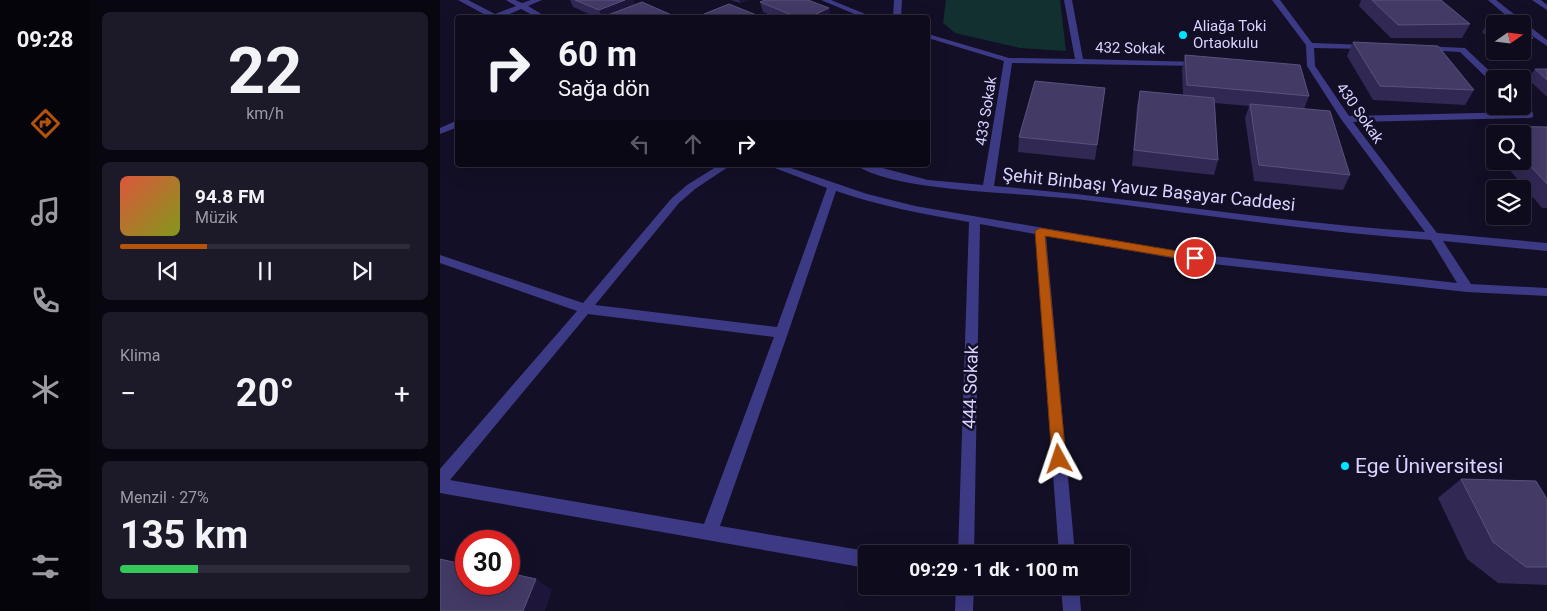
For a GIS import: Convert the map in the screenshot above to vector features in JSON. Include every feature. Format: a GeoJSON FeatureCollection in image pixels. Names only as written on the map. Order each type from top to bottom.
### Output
{"type":"FeatureCollection","features":[{"type":"Feature","properties":{"kind":"street"},"geometry":{"type":"LineString","coordinates":[[462,0],[492,15]]}},
{"type":"Feature","properties":{"kind":"street"},"geometry":{"type":"LineString","coordinates":[[510,0],[539,15]]}},
{"type":"Feature","properties":{"kind":"street"},"geometry":{"type":"LineString","coordinates":[[501,15],[538,0]]}},
{"type":"Feature","properties":{"kind":"street"},"geometry":{"type":"LineString","coordinates":[[826,0],[864,15]]}},
{"type":"Feature","properties":{"kind":"street"},"geometry":{"type":"LineString","coordinates":[[897,15],[898,0]]}},
{"type":"Feature","properties":{"kind":"street"},"geometry":{"type":"LineString","coordinates":[[1068,0],[1079,61]]}},
{"type":"Feature","properties":{"kind":"street"},"geometry":{"type":"LineString","coordinates":[[1277,0],[1310,45],[1376,47]]}},
{"type":"Feature","properties":{"kind":"street"},"geometry":{"type":"LineString","coordinates":[[1492,0],[1511,15]]}},
{"type":"Feature","properties":{"kind":"street"},"geometry":{"type":"LineString","coordinates":[[1536,0],[1547,8]]}},
{"type":"Feature","properties":{"kind":"street"},"geometry":{"type":"LineString","coordinates":[[1531,31],[1547,44]]}},
{"type":"Feature","properties":{"kind":"street","name":"433 Sokak"},"geometry":{"type":"LineString","coordinates":[[930,37],[1008,60],[988,189]]}},
{"type":"Feature","properties":{"kind":"street","name":"430 Sokak"},"geometry":{"type":"LineString","coordinates":[[1310,45],[1307,66],[1434,236]]}},
{"type":"Feature","properties":{"kind":"street"},"geometry":{"type":"LineString","coordinates":[[1414,48],[1462,50],[1486,73]]}},
{"type":"Feature","properties":{"kind":"street","name":"432 Sokak"},"geometry":{"type":"LineString","coordinates":[[1008,60],[1205,64]]}},
{"type":"Feature","properties":{"kind":"street"},"geometry":{"type":"LineString","coordinates":[[1346,118],[1530,115]]}},
{"type":"Feature","properties":{"kind":"street"},"geometry":{"type":"LineString","coordinates":[[440,131],[455,124]]}},
{"type":"Feature","properties":{"kind":"street"},"geometry":{"type":"LineString","coordinates":[[440,480],[586,309],[675,201],[691,187],[723,167]]}},
{"type":"Feature","properties":{"kind":"street"},"geometry":{"type":"LineString","coordinates":[[777,167],[872,199],[975,220],[1195,258],[1467,288],[1547,292]]}},
{"type":"Feature","properties":{"kind":"street","name":"Şehit Binbaşı Yavuz Başayar Caddesi"},"geometry":{"type":"LineString","coordinates":[[877,168],[928,183],[1075,196],[1354,231],[1434,236],[1547,247]]}},
{"type":"Feature","properties":{"kind":"street"},"geometry":{"type":"LineString","coordinates":[[709,533],[782,333],[832,187]]}},
{"type":"Feature","properties":{"kind":"street","name":"444 Sokak"},"geometry":{"type":"LineString","coordinates":[[966,545],[975,220]]}},
{"type":"Feature","properties":{"kind":"street"},"geometry":{"type":"LineString","coordinates":[[1040,231],[1067,545]]}},
{"type":"Feature","properties":{"kind":"street"},"geometry":{"type":"LineString","coordinates":[[1434,236],[1467,288]]}},
{"type":"Feature","properties":{"kind":"street"},"geometry":{"type":"LineString","coordinates":[[440,259],[586,309],[782,333]]}},
{"type":"Feature","properties":{"kind":"street"},"geometry":{"type":"LineString","coordinates":[[440,486],[858,559]]}},
{"type":"Feature","properties":{"kind":"street"},"geometry":{"type":"LineString","coordinates":[[964,611],[965,595]]}},
{"type":"Feature","properties":{"kind":"street"},"geometry":{"type":"LineString","coordinates":[[1071,595],[1072,611]]}},
{"type":"Feature","properties":{"kind":"green space"},"geometry":{"type":"Polygon","coordinates":[[[946,0],[1060,0],[1066,51],[1020,48],[955,33],[943,23],[946,0]]]}},
{"type":"Feature","properties":{"kind":"building"},"geometry":{"type":"Polygon","coordinates":[[[575,0],[625,0],[599,10],[575,0]]]}},
{"type":"Feature","properties":{"kind":"building"},"geometry":{"type":"Polygon","coordinates":[[[765,0],[808,0],[829,8],[814,15],[792,15],[760,2],[765,0]]]}},
{"type":"Feature","properties":{"kind":"building"},"geometry":{"type":"Polygon","coordinates":[[[1372,0],[1441,0],[1470,24],[1398,25],[1372,0]]]}},
{"type":"Feature","properties":{"kind":"building"},"geometry":{"type":"Polygon","coordinates":[[[642,2],[672,15],[608,15],[642,2]]]}},
{"type":"Feature","properties":{"kind":"building"},"geometry":{"type":"Polygon","coordinates":[[[729,4],[756,15],[706,15],[704,14],[729,4]]]}},
{"type":"Feature","properties":{"kind":"building"},"geometry":{"type":"Polygon","coordinates":[[[1353,42],[1438,46],[1474,90],[1380,86],[1353,42]]]}},
{"type":"Feature","properties":{"kind":"building"},"geometry":{"type":"Polygon","coordinates":[[[1185,55],[1300,65],[1309,96],[1187,85],[1185,55]]]}},
{"type":"Feature","properties":{"kind":"building"},"geometry":{"type":"Polygon","coordinates":[[[1535,69],[1547,69],[1547,80],[1535,69]]]}},
{"type":"Feature","properties":{"kind":"building"},"geometry":{"type":"Polygon","coordinates":[[[1035,81],[1105,88],[1097,145],[1019,137],[1035,81]]]}},
{"type":"Feature","properties":{"kind":"building"},"geometry":{"type":"Polygon","coordinates":[[[1140,91],[1214,98],[1218,160],[1134,150],[1140,91]]]}},
{"type":"Feature","properties":{"kind":"building"},"geometry":{"type":"Polygon","coordinates":[[[1250,104],[1330,111],[1350,175],[1259,165],[1250,104]]]}},
{"type":"Feature","properties":{"kind":"building"},"geometry":{"type":"Polygon","coordinates":[[[1531,127],[1547,127],[1547,184],[1531,167],[1531,127]]]}},
{"type":"Feature","properties":{"kind":"building"},"geometry":{"type":"Polygon","coordinates":[[[1461,479],[1536,481],[1547,499],[1547,567],[1526,567],[1493,542],[1461,479]]]}},
{"type":"Feature","properties":{"kind":"building"},"geometry":{"type":"Polygon","coordinates":[[[440,559],[455,562],[455,595],[520,595],[520,575],[536,579],[523,611],[440,611],[440,559]]]}},
{"type":"Feature","properties":{"kind":"place","name":"Aliağa Toki Ortaokulu"},"geometry":{"type":"Point","coordinates":[1183,35]}},
{"type":"Feature","properties":{"kind":"place","name":"Ege Üniversitesi"},"geometry":{"type":"Point","coordinates":[1345,466]}},
{"type":"Feature","properties":{"kind":"route"},"geometry":{"type":"LineString","coordinates":[[1059,459],[1040,231],[1195,258]]}}]}
